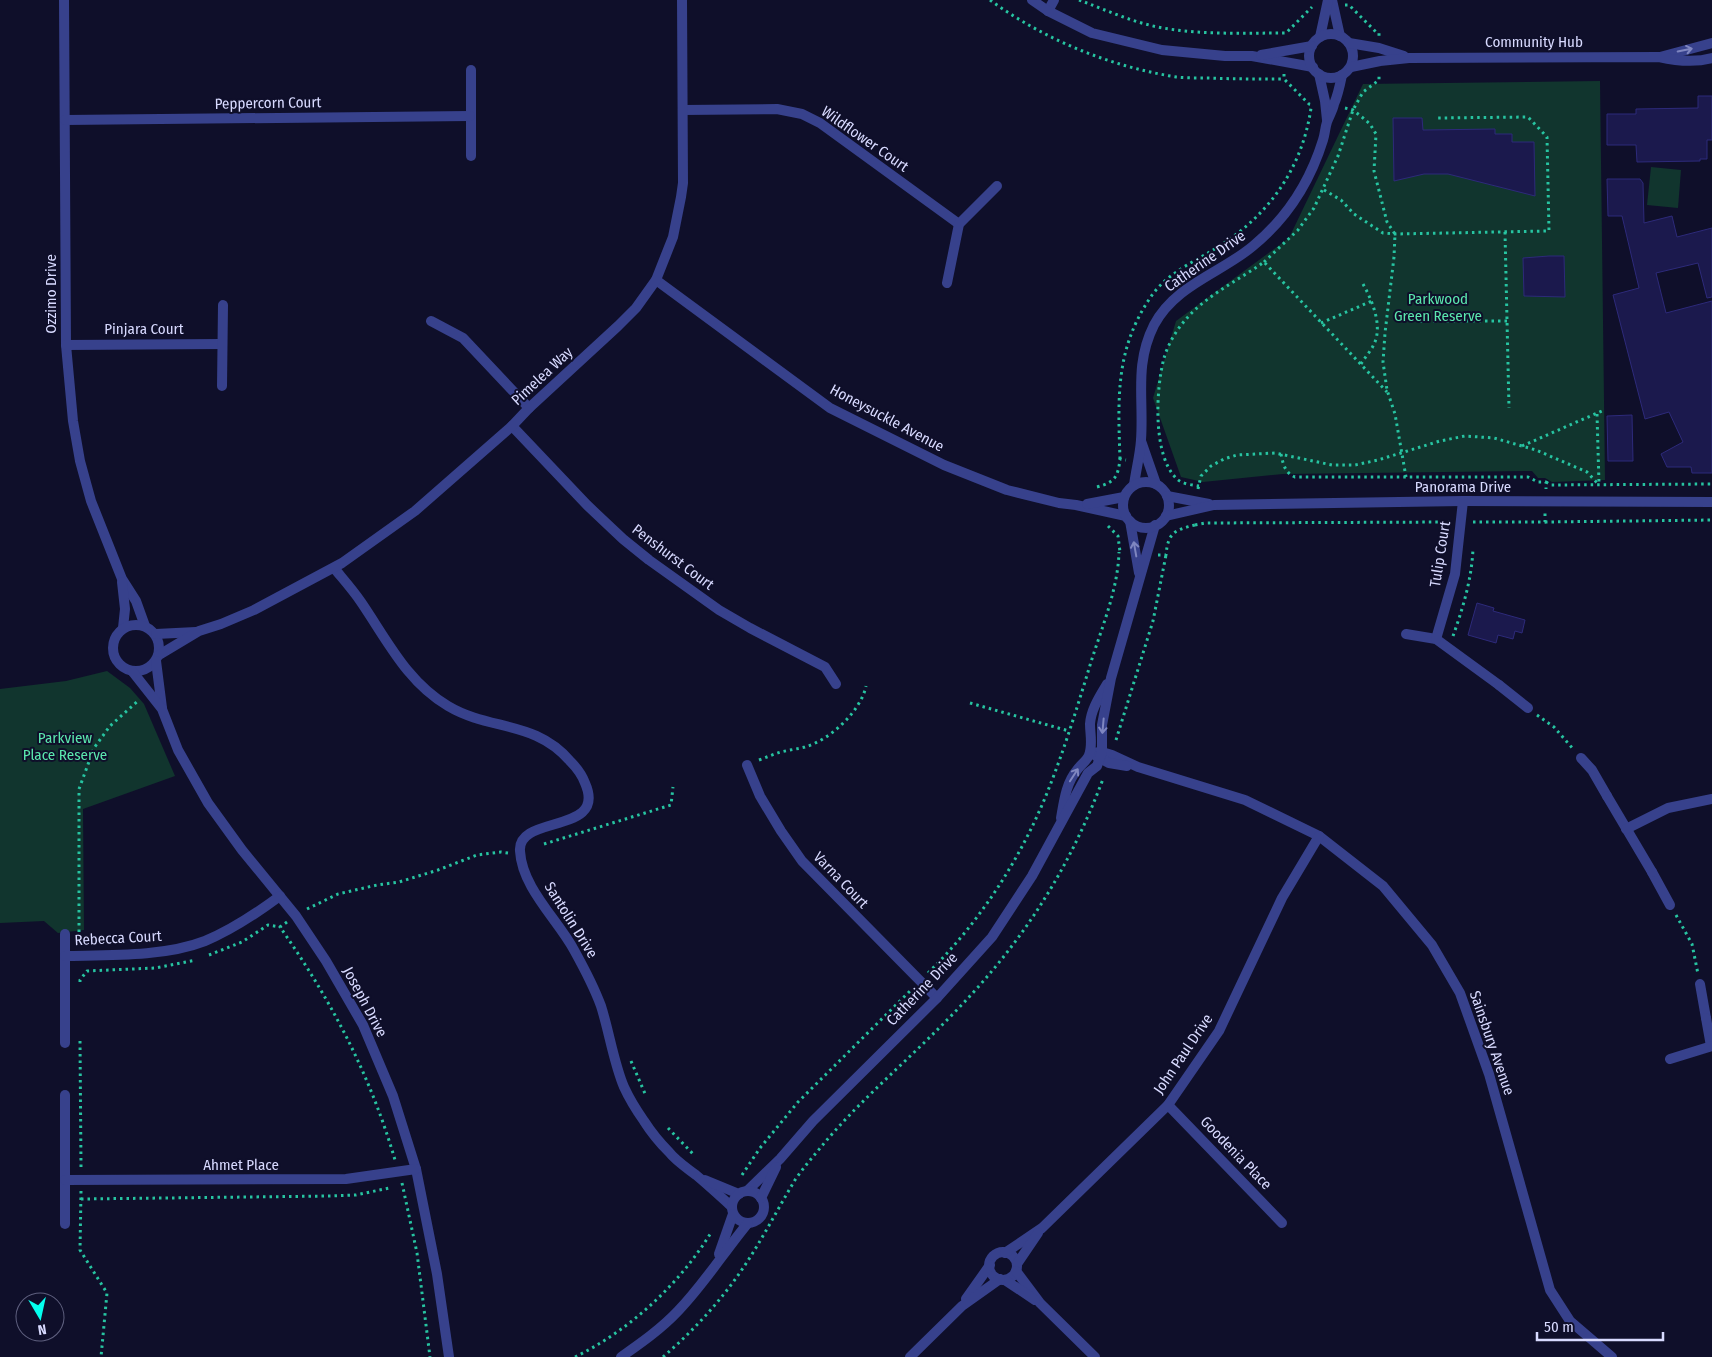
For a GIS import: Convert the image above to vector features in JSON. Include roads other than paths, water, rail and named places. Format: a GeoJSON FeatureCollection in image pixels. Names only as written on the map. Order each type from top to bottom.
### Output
{"type":"FeatureCollection","features":[{"type":"Feature","properties":{"kind":"street","name":"Ozzimo Drive"},"geometry":{"type":"LineString","coordinates":[[64,0],[66,344],[72,421],[80,461],[91,500],[122,579],[136,601],[145,626]]}},
{"type":"Feature","properties":{"kind":"street","name":"Pimelea Way"},"geometry":{"type":"LineString","coordinates":[[158,658],[199,632],[254,610],[338,566],[415,511],[512,426],[636,308],[656,280],[673,237],[681,197],[683,110],[682,0]]}},
{"type":"Feature","properties":{"kind":"street"},"geometry":{"type":"LineString","coordinates":[[1032,0],[1048,11],[1092,33],[1162,50],[1252,56],[1316,70],[1330,78],[1342,75],[1351,67],[1353,55],[1349,43],[1340,36],[1327,35],[1320,37]]}},
{"type":"Feature","properties":{"kind":"street"},"geometry":{"type":"LineString","coordinates":[[1048,11],[1054,0]]}},
{"type":"Feature","properties":{"kind":"street"},"geometry":{"type":"LineString","coordinates":[[1330,2],[1340,36]]}},
{"type":"Feature","properties":{"kind":"street"},"geometry":{"type":"LineString","coordinates":[[1330,2],[1320,37],[1312,46],[1310,60],[1330,105]]}},
{"type":"Feature","properties":{"kind":"street","name":"Community Hub"},"geometry":{"type":"LineString","coordinates":[[1349,43],[1379,48],[1409,58]]}},
{"type":"Feature","properties":{"kind":"street","name":"Community Hub"},"geometry":{"type":"LineString","coordinates":[[1659,57],[1712,43]]}},
{"type":"Feature","properties":{"kind":"street"},"geometry":{"type":"LineString","coordinates":[[1252,56],[1312,46]]}},
{"type":"Feature","properties":{"kind":"street","name":"Community Hub"},"geometry":{"type":"LineString","coordinates":[[1351,67],[1409,58],[1659,57],[1680,61],[1712,58]]}},
{"type":"Feature","properties":{"kind":"street"},"geometry":{"type":"LineString","coordinates":[[471,70],[471,156]]}},
{"type":"Feature","properties":{"kind":"street","name":"Catherine Drive"},"geometry":{"type":"LineString","coordinates":[[1134,485],[1141,440],[1140,386],[1143,354],[1154,325],[1166,308],[1179,295],[1253,246],[1295,202],[1307,180],[1323,140],[1330,105],[1342,75]]}},
{"type":"Feature","properties":{"kind":"street","name":"Wildflower Court"},"geometry":{"type":"LineString","coordinates":[[683,110],[776,109],[802,114],[820,123],[959,224]]}},
{"type":"Feature","properties":{"kind":"street","name":"Peppercorn Court"},"geometry":{"type":"LineString","coordinates":[[65,120],[470,116]]}},
{"type":"Feature","properties":{"kind":"street"},"geometry":{"type":"LineString","coordinates":[[947,283],[959,224],[997,186]]}},
{"type":"Feature","properties":{"kind":"street","name":"Honeysuckle Avenue"},"geometry":{"type":"LineString","coordinates":[[656,280],[830,408],[944,466],[1006,490],[1128,518]]}},
{"type":"Feature","properties":{"kind":"street"},"geometry":{"type":"LineString","coordinates":[[222,386],[223,306]]}},
{"type":"Feature","properties":{"kind":"street"},"geometry":{"type":"LineString","coordinates":[[431,321],[463,338],[529,408]]}},
{"type":"Feature","properties":{"kind":"street","name":"Pinjara Court"},"geometry":{"type":"LineString","coordinates":[[66,344],[222,344]]}},
{"type":"Feature","properties":{"kind":"street","name":"Penshurst Court"},"geometry":{"type":"LineString","coordinates":[[512,426],[587,505],[623,539],[649,560],[727,614],[825,666],[836,684]]}},
{"type":"Feature","properties":{"kind":"street","name":"Catherine Drive"},"geometry":{"type":"LineString","coordinates":[[1141,440],[1156,484]]}},
{"type":"Feature","properties":{"kind":"street"},"geometry":{"type":"LineString","coordinates":[[1128,518],[1142,527],[1155,525],[1166,516],[1168,502],[1164,491],[1156,484],[1149,482],[1134,485],[1124,497],[1123,503],[1136,554],[1139,577]]}},
{"type":"Feature","properties":{"kind":"street","name":"Panorama Drive"},"geometry":{"type":"LineString","coordinates":[[1167,496],[1196,505],[1712,502]]}},
{"type":"Feature","properties":{"kind":"street","name":"Honeysuckle Avenue"},"geometry":{"type":"LineString","coordinates":[[1076,505],[1092,504],[1124,497]]}},
{"type":"Feature","properties":{"kind":"street","name":"Tulip Court"},"geometry":{"type":"LineString","coordinates":[[1436,639],[1455,574],[1463,502]]}},
{"type":"Feature","properties":{"kind":"street","name":"Panorama Drive"},"geometry":{"type":"LineString","coordinates":[[1166,516],[1196,505]]}},
{"type":"Feature","properties":{"kind":"street"},"geometry":{"type":"LineString","coordinates":[[1101,755],[1102,725],[1111,678],[1155,525]]}},
{"type":"Feature","properties":{"kind":"street","name":"Santolin Drive"},"geometry":{"type":"LineString","coordinates":[[338,566],[404,668],[423,688],[448,706],[467,715],[527,731],[546,739],[565,754],[585,782],[588,802],[580,815],[534,831],[520,845],[525,871],[539,901],[573,947],[585,970],[601,1006],[624,1086],[644,1120],[669,1153],[733,1210]]}},
{"type":"Feature","properties":{"kind":"street","name":"Ozzimo Drive"},"geometry":{"type":"LineString","coordinates":[[122,579],[125,609],[123,628]]}},
{"type":"Feature","properties":{"kind":"street"},"geometry":{"type":"LineString","coordinates":[[130,625],[145,626],[156,634],[160,648],[158,658],[146,670],[132,671],[118,663],[114,656],[114,641],[117,634],[123,628],[130,625]]}},
{"type":"Feature","properties":{"kind":"street","name":"Pimelea Way"},"geometry":{"type":"LineString","coordinates":[[156,634],[199,632]]}},
{"type":"Feature","properties":{"kind":"street"},"geometry":{"type":"LineString","coordinates":[[1406,634],[1436,639],[1528,708]]}},
{"type":"Feature","properties":{"kind":"street","name":"Joseph Drive"},"geometry":{"type":"LineString","coordinates":[[158,658],[162,709],[178,750],[208,803],[242,850],[296,916],[326,960],[363,1025],[393,1096],[416,1168],[437,1274],[447,1355]]}},
{"type":"Feature","properties":{"kind":"street","name":"Joseph Drive"},"geometry":{"type":"LineString","coordinates":[[132,671],[162,709]]}},
{"type":"Feature","properties":{"kind":"street"},"geometry":{"type":"LineString","coordinates":[[1090,753],[1090,722],[1096,701],[1111,678]]}},
{"type":"Feature","properties":{"kind":"street","name":"Catherine Drive"},"geometry":{"type":"LineString","coordinates":[[1060,821],[1069,782],[1090,753]]}},
{"type":"Feature","properties":{"kind":"street","name":"Sainsbury Avenue"},"geometry":{"type":"LineString","coordinates":[[1090,753],[1245,800],[1319,836],[1383,886],[1432,945],[1460,993],[1489,1074],[1550,1290],[1570,1321],[1611,1357]]}},
{"type":"Feature","properties":{"kind":"street","name":"Catherine Drive"},"geometry":{"type":"LineString","coordinates":[[743,1193],[780,1159],[813,1121],[936,998],[992,937],[1032,876],[1060,821],[1088,773],[1096,766],[1101,755]]}},
{"type":"Feature","properties":{"kind":"street"},"geometry":{"type":"LineString","coordinates":[[1581,758],[1592,770],[1670,905]]}},
{"type":"Feature","properties":{"kind":"street","name":"Varna Court"},"geometry":{"type":"LineString","coordinates":[[747,765],[764,803],[781,832],[802,861],[936,998]]}},
{"type":"Feature","properties":{"kind":"street"},"geometry":{"type":"LineString","coordinates":[[1626,829],[1668,808],[1712,799]]}},
{"type":"Feature","properties":{"kind":"street","name":"John Paul Drive"},"geometry":{"type":"LineString","coordinates":[[1004,1253],[1042,1228],[1168,1105],[1219,1031],[1282,898],[1319,836]]}},
{"type":"Feature","properties":{"kind":"street","name":"Rebecca Court"},"geometry":{"type":"LineString","coordinates":[[65,956],[117,955],[163,951],[204,941],[251,917],[280,896]]}},
{"type":"Feature","properties":{"kind":"street","name":"Rebecca Court"},"geometry":{"type":"LineString","coordinates":[[65,934],[65,1043]]}},
{"type":"Feature","properties":{"kind":"street"},"geometry":{"type":"LineString","coordinates":[[1670,1059],[1712,1046],[1700,984]]}},
{"type":"Feature","properties":{"kind":"street"},"geometry":{"type":"LineString","coordinates":[[65,1095],[65,1224]]}},
{"type":"Feature","properties":{"kind":"street","name":"Goodenia Place"},"geometry":{"type":"LineString","coordinates":[[1168,1105],[1282,1223]]}},
{"type":"Feature","properties":{"kind":"street","name":"Catherine Drive"},"geometry":{"type":"LineString","coordinates":[[761,1198],[780,1159]]}},
{"type":"Feature","properties":{"kind":"street","name":"Ahmet Place"},"geometry":{"type":"LineString","coordinates":[[65,1180],[346,1179],[416,1168]]}},
{"type":"Feature","properties":{"kind":"street","name":"Santolin Drive"},"geometry":{"type":"LineString","coordinates":[[697,1176],[726,1189],[743,1193]]}},
{"type":"Feature","properties":{"kind":"street"},"geometry":{"type":"LineString","coordinates":[[621,1357],[647,1338],[678,1311],[709,1275],[748,1223],[757,1220],[764,1207],[761,1198],[752,1192],[743,1193],[733,1202],[733,1210],[714,1267]]}},
{"type":"Feature","properties":{"kind":"street"},"geometry":{"type":"LineString","coordinates":[[733,1210],[739,1220],[748,1223]]}},
{"type":"Feature","properties":{"kind":"street","name":"John Paul Drive"},"geometry":{"type":"LineString","coordinates":[[1016,1267],[1042,1228]]}},
{"type":"Feature","properties":{"kind":"street"},"geometry":{"type":"LineString","coordinates":[[910,1357],[962,1306],[990,1265],[993,1257],[996,1254],[1004,1253],[1013,1256],[1016,1267],[1040,1303],[1094,1357]]}},
{"type":"Feature","properties":{"kind":"street"},"geometry":{"type":"LineString","coordinates":[[990,1265],[992,1274],[1040,1303]]}},
{"type":"Feature","properties":{"kind":"street"},"geometry":{"type":"LineString","coordinates":[[962,1306],[1002,1280],[1012,1277],[1016,1267]]}},
{"type":"Feature","properties":{"kind":"park label","name":"Parkwood Green Reserve"},"geometry":{"type":"Point","coordinates":[1438,308]}},
{"type":"Feature","properties":{"kind":"park label","name":"Parkview Place Reserve"},"geometry":{"type":"Point","coordinates":[65,746]}}]}
